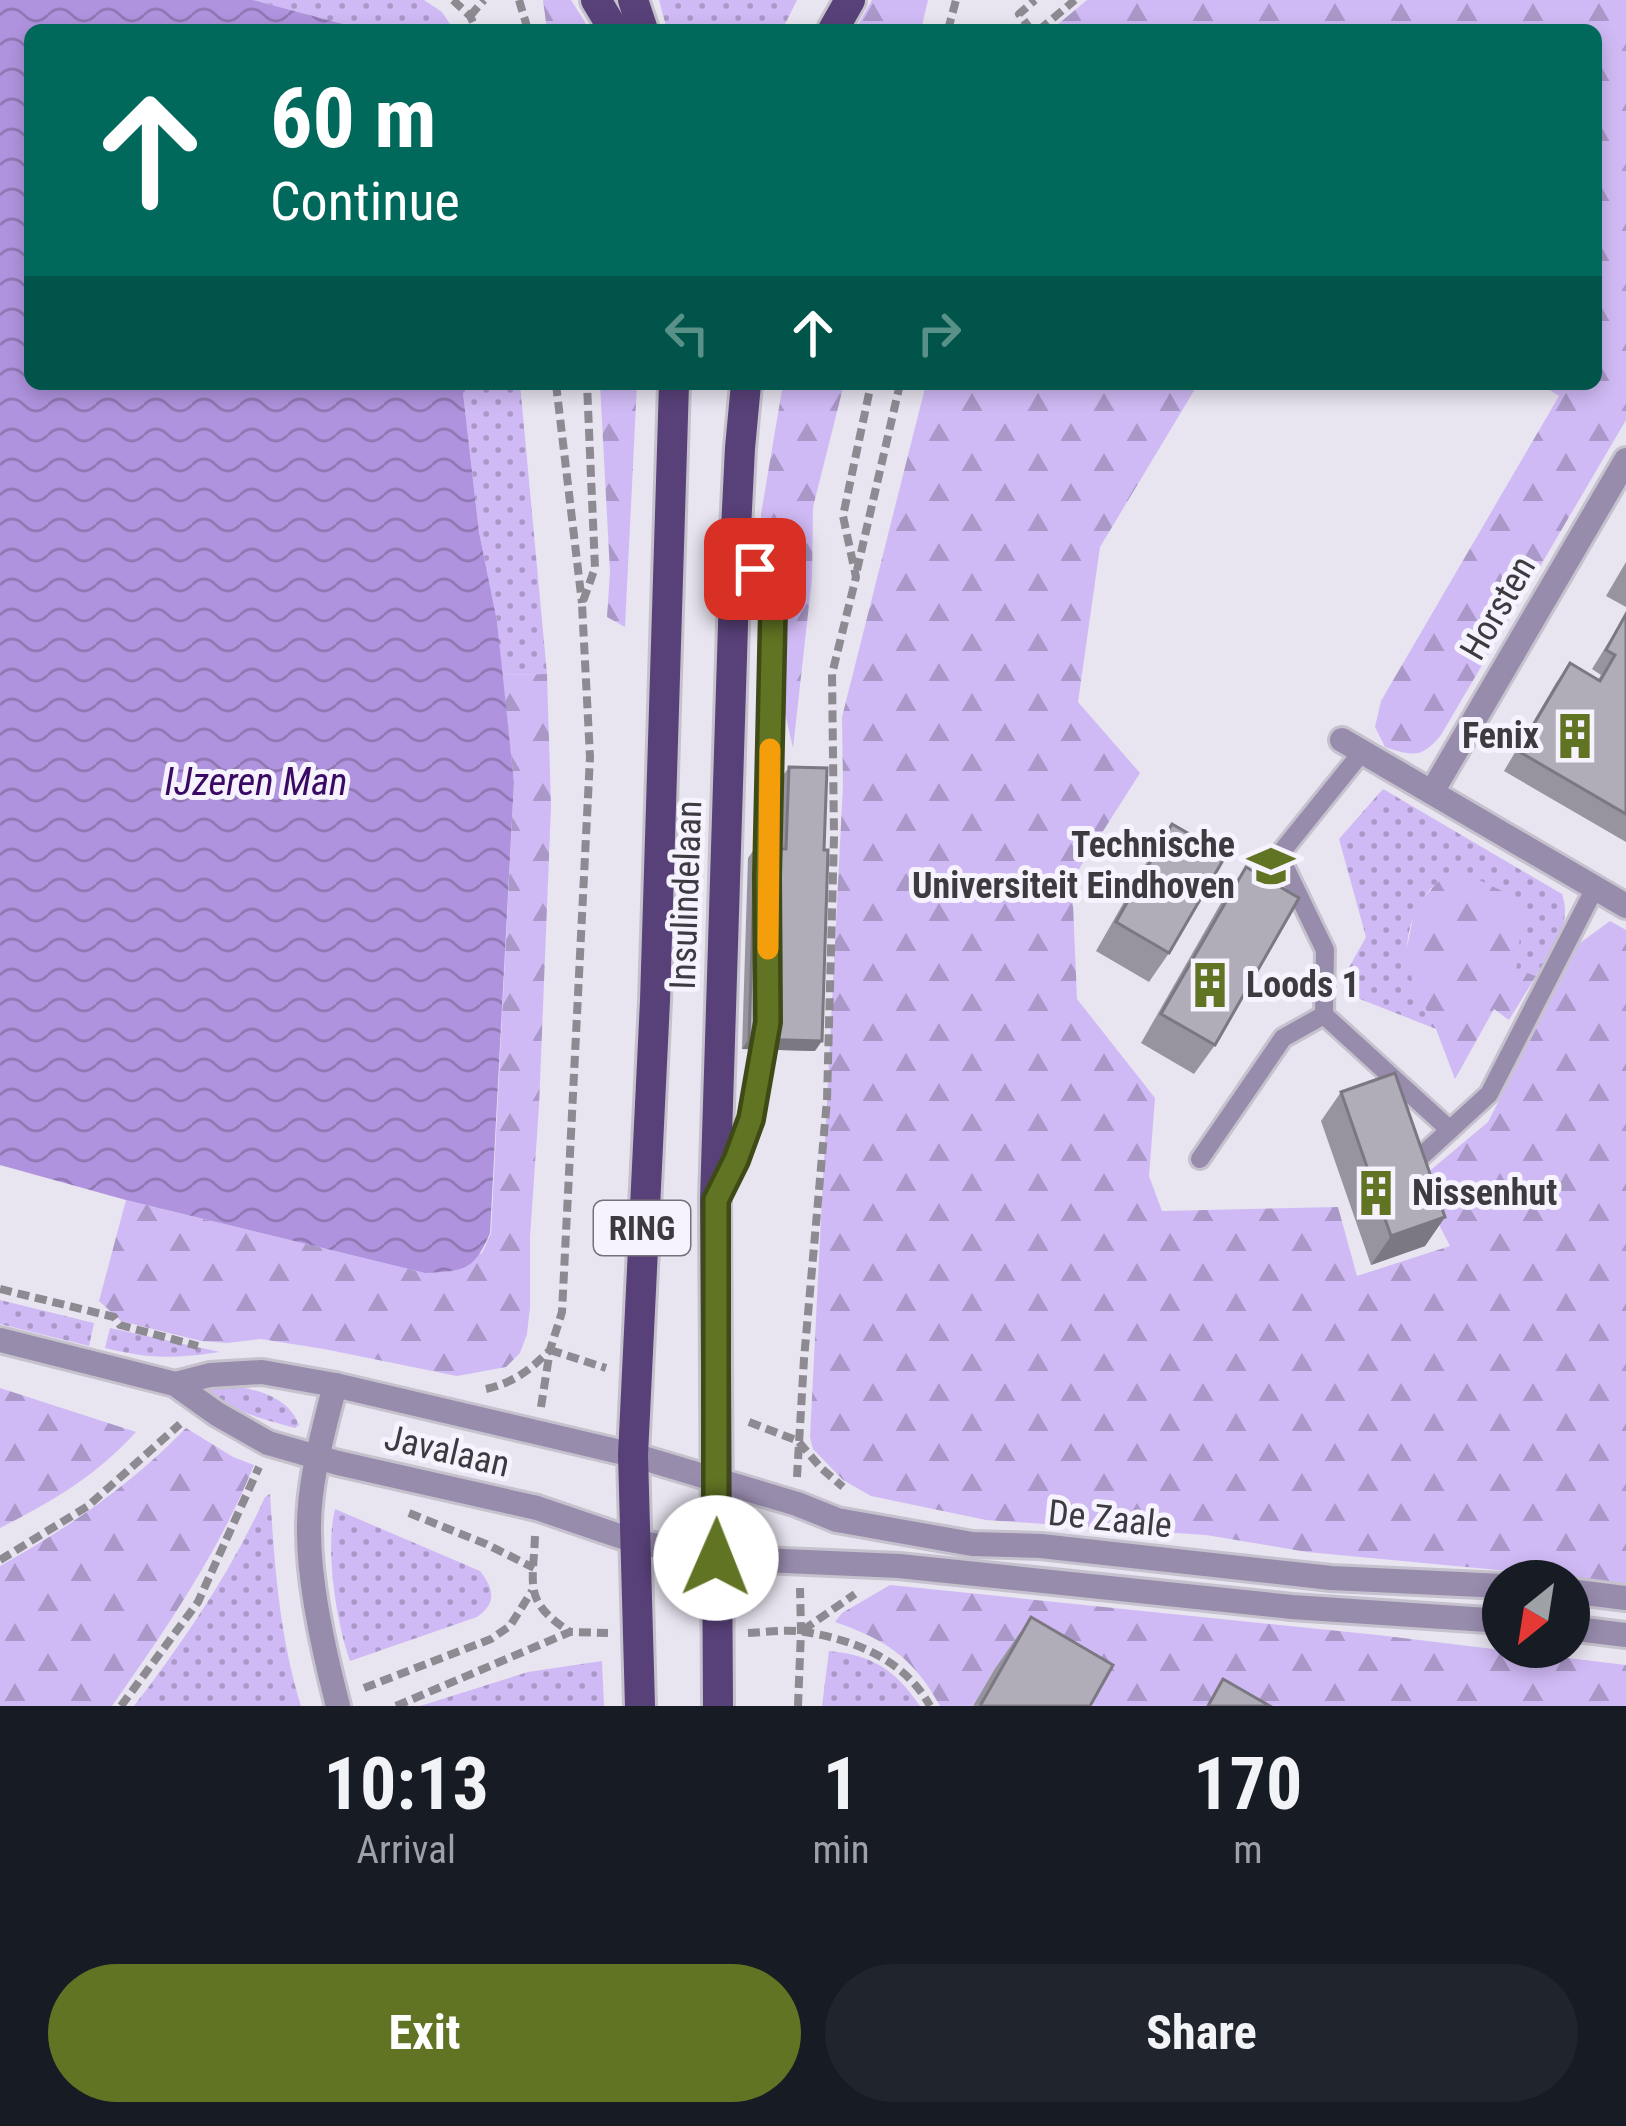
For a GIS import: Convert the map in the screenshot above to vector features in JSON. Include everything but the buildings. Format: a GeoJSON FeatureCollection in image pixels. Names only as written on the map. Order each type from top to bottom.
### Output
{"type":"FeatureCollection","features":[{"type":"Feature","properties":{"kind":"main road","name":"Insulindelaan"},"geometry":{"type":"LineString","coordinates":[[640,1706],[635,1377],[655,1000],[674,390]]}},
{"type":"Feature","properties":{"kind":"main road","name":"Insulindelaan"},"geometry":{"type":"LineString","coordinates":[[718,1706],[716,1200],[736,529],[745,390]]}},
{"type":"Feature","properties":{"kind":"street","name":"Horsten"},"geometry":{"type":"LineString","coordinates":[[1432,792],[1626,460]]}},
{"type":"Feature","properties":{"kind":"street"},"geometry":{"type":"LineString","coordinates":[[1352,746],[1626,906]]}},
{"type":"Feature","properties":{"kind":"street","name":"Javalaan"},"geometry":{"type":"LineString","coordinates":[[0,1340],[175,1384],[268,1443],[317,1458],[537,1508],[634,1541],[716,1558]]}},
{"type":"Feature","properties":{"kind":"street","name":"Javalaan"},"geometry":{"type":"LineString","coordinates":[[175,1384],[210,1375],[262,1372],[633,1455],[717,1479]]}},
{"type":"Feature","properties":{"kind":"street"},"geometry":{"type":"LineString","coordinates":[[335,1385],[317,1458],[309,1531],[319,1615],[337,1702]]}},
{"type":"Feature","properties":{"kind":"street","name":"De Zaale"},"geometry":{"type":"LineString","coordinates":[[717,1479],[837,1520],[972,1544],[1041,1546],[1331,1578],[1482,1585]]}},
{"type":"Feature","properties":{"kind":"street","name":"De Zaale"},"geometry":{"type":"LineString","coordinates":[[716,1558],[899,1566],[1292,1607],[1482,1620]]}},
{"type":"Feature","properties":{"kind":"street"},"geometry":{"type":"LineString","coordinates":[[1590,1594],[1626,1598]]}},
{"type":"Feature","properties":{"kind":"street"},"geometry":{"type":"LineString","coordinates":[[1590,1631],[1626,1635]]}},
{"type":"Feature","properties":{"kind":"lane"},"geometry":{"type":"LineString","coordinates":[[736,529],[773,609],[767,877]]}},
{"type":"Feature","properties":{"kind":"lane"},"geometry":{"type":"LineString","coordinates":[[1352,746],[1279,855],[1325,950],[1324,1015],[1450,1130]]}},
{"type":"Feature","properties":{"kind":"lane"},"geometry":{"type":"LineString","coordinates":[[1416,1160],[1489,1094],[1595,888]]}},
{"type":"Feature","properties":{"kind":"lane"},"geometry":{"type":"LineString","coordinates":[[716,1200],[751,1119],[768,1001]]}},
{"type":"Feature","properties":{"kind":"lane"},"geometry":{"type":"LineString","coordinates":[[1200,1159],[1283,1038],[1324,1015]]}},
{"type":"Feature","properties":{"kind":"path"},"geometry":{"type":"LineString","coordinates":[[453,0],[474,24]]}},
{"type":"Feature","properties":{"kind":"path"},"geometry":{"type":"LineString","coordinates":[[470,16],[484,0]]}},
{"type":"Feature","properties":{"kind":"path"},"geometry":{"type":"LineString","coordinates":[[1029,24],[1019,14],[1035,0]]}},
{"type":"Feature","properties":{"kind":"path"},"geometry":{"type":"LineString","coordinates":[[1043,24],[1075,0]]}},
{"type":"Feature","properties":{"kind":"path"},"geometry":{"type":"LineString","coordinates":[[541,1434],[542,1391],[562,1312],[590,758],[582,604],[557,390]]}},
{"type":"Feature","properties":{"kind":"path"},"geometry":{"type":"LineString","coordinates":[[582,604],[595,568],[587,390]]}},
{"type":"Feature","properties":{"kind":"path"},"geometry":{"type":"LineString","coordinates":[[856,577],[843,516],[870,390]]}},
{"type":"Feature","properties":{"kind":"path"},"geometry":{"type":"LineString","coordinates":[[717,1409],[799,1441],[827,1100],[834,836],[832,674],[899,390]]}},
{"type":"Feature","properties":{"kind":"path"},"geometry":{"type":"LineString","coordinates":[[0,1289],[114,1317],[120,1325],[206,1348]]}},
{"type":"Feature","properties":{"kind":"path"},"geometry":{"type":"LineString","coordinates":[[550,1350],[635,1377]]}},
{"type":"Feature","properties":{"kind":"path"},"geometry":{"type":"LineString","coordinates":[[0,1560],[88,1506],[184,1421],[175,1384]]}},
{"type":"Feature","properties":{"kind":"path"},"geometry":{"type":"LineString","coordinates":[[121,1706],[198,1602],[268,1443]]}},
{"type":"Feature","properties":{"kind":"path"},"geometry":{"type":"LineString","coordinates":[[396,1706],[570,1632],[538,1606],[534,1568],[400,1509]]}},
{"type":"Feature","properties":{"kind":"path"},"geometry":{"type":"LineString","coordinates":[[337,1702],[491,1639],[510,1626],[533,1590]]}},
{"type":"Feature","properties":{"kind":"path"},"geometry":{"type":"LineString","coordinates":[[801,1631],[869,1649],[891,1661],[921,1689],[930,1706]]}},
{"type":"Feature","properties":{"kind":"green space"},"geometry":{"type":"Polygon","coordinates":[[[253,0],[424,0],[450,24],[343,24],[253,0]]]}},
{"type":"Feature","properties":{"kind":"green space"},"geometry":{"type":"Polygon","coordinates":[[[543,0],[571,0],[586,24],[546,24],[543,0]]]}},
{"type":"Feature","properties":{"kind":"green space"},"geometry":{"type":"Polygon","coordinates":[[[659,0],[797,0],[785,24],[665,24],[659,0]]]}},
{"type":"Feature","properties":{"kind":"green space"},"geometry":{"type":"Polygon","coordinates":[[[872,0],[928,0],[922,24],[858,24],[872,0]]]}},
{"type":"Feature","properties":{"kind":"green space"},"geometry":{"type":"Polygon","coordinates":[[[1087,0],[1626,0],[1626,420],[1441,735],[1422,752],[1385,747],[1375,727],[1381,701],[1559,396],[1550,390],[1602,390],[1602,24],[1058,24],[1087,0]]]}},
{"type":"Feature","properties":{"kind":"green space"},"geometry":{"type":"Polygon","coordinates":[[[463,390],[521,390],[547,674],[502,675],[497,621],[479,532],[463,390]]]}},
{"type":"Feature","properties":{"kind":"green space"},"geometry":{"type":"Polygon","coordinates":[[[600,390],[637,390],[625,627],[607,617],[610,572],[600,390]]]}},
{"type":"Feature","properties":{"kind":"green space"},"geometry":{"type":"Polygon","coordinates":[[[782,390],[842,390],[813,507],[812,578],[793,748],[778,683],[761,514],[782,390]]]}},
{"type":"Feature","properties":{"kind":"green space"},"geometry":{"type":"Polygon","coordinates":[[[924,390],[1194,390],[1100,547],[1078,702],[1140,773],[1072,880],[1077,999],[1155,1098],[1149,1176],[1162,1211],[1338,1207],[1357,1276],[1450,1246],[1429,1205],[1426,1174],[1488,1122],[1580,943],[1610,921],[1626,930],[1626,1585],[1590,1581],[1590,1560],[1482,1560],[1482,1569],[1307,1552],[1206,1535],[986,1520],[871,1496],[843,1480],[813,1449],[810,1437],[843,785],[842,717],[924,390]]]}},
{"type":"Feature","properties":{"kind":"green space"},"geometry":{"type":"Polygon","coordinates":[[[547,674],[551,807],[530,1307],[520,1353],[506,1367],[457,1376],[261,1339],[201,1341],[121,1321],[99,1301],[126,1200],[425,1273],[482,1253],[491,1233],[514,782],[502,675],[547,674]]]}},
{"type":"Feature","properties":{"kind":"green space"},"geometry":{"type":"Polygon","coordinates":[[[1383,789],[1562,894],[1565,905],[1559,937],[1536,976],[1516,970],[1518,946],[1431,888],[1418,907],[1407,942],[1412,975],[1436,1029],[1360,999],[1346,973],[1366,937],[1339,839],[1383,789]]]}},
{"type":"Feature","properties":{"kind":"green space"},"geometry":{"type":"Polygon","coordinates":[[[1475,878],[1517,898],[1523,913],[1516,969],[1536,976],[1509,1020],[1494,1009],[1455,1079],[1405,957],[1421,901],[1439,881],[1475,878]]]}},
{"type":"Feature","properties":{"kind":"green space"},"geometry":{"type":"Polygon","coordinates":[[[0,1300],[94,1323],[89,1346],[0,1324],[0,1300]]]}},
{"type":"Feature","properties":{"kind":"green space"},"geometry":{"type":"Polygon","coordinates":[[[110,1328],[220,1352],[162,1357],[121,1352],[105,1348],[110,1328]]]}},
{"type":"Feature","properties":{"kind":"green space"},"geometry":{"type":"Polygon","coordinates":[[[221,1384],[277,1399],[299,1425],[295,1428],[242,1411],[194,1385],[221,1384]]]}},
{"type":"Feature","properties":{"kind":"green space"},"geometry":{"type":"Polygon","coordinates":[[[0,1388],[136,1432],[73,1486],[0,1528],[0,1388]]]}},
{"type":"Feature","properties":{"kind":"green space"},"geometry":{"type":"Polygon","coordinates":[[[186,1428],[254,1465],[208,1559],[152,1648],[112,1706],[0,1706],[0,1566],[98,1504],[186,1428]]]}},
{"type":"Feature","properties":{"kind":"green space"},"geometry":{"type":"Polygon","coordinates":[[[270,1494],[283,1627],[301,1706],[134,1706],[206,1605],[270,1494]]]}},
{"type":"Feature","properties":{"kind":"green space"},"geometry":{"type":"Polygon","coordinates":[[[335,1509],[480,1571],[490,1590],[488,1606],[477,1617],[350,1661],[334,1585],[335,1509]]]}},
{"type":"Feature","properties":{"kind":"green space"},"geometry":{"type":"Polygon","coordinates":[[[890,1585],[1378,1635],[1482,1648],[1482,1668],[1590,1668],[1590,1661],[1626,1665],[1626,1706],[1056,1706],[994,1670],[973,1706],[940,1706],[896,1652],[835,1622],[890,1585]]]}},
{"type":"Feature","properties":{"kind":"green space"},"geometry":{"type":"Polygon","coordinates":[[[829,1651],[882,1666],[920,1706],[822,1706],[829,1651]]]}},
{"type":"Feature","properties":{"kind":"green space"},"geometry":{"type":"Polygon","coordinates":[[[602,1661],[604,1706],[420,1706],[528,1672],[602,1661]]]}},
{"type":"Feature","properties":{"kind":"water","name":"IJzeren Man"},"geometry":{"type":"Polygon","coordinates":[[[0,0],[253,0],[343,24],[24,24],[24,390],[463,390],[479,532],[497,621],[514,782],[490,1233],[473,1262],[425,1273],[0,1165],[0,0]]]}},
{"type":"Feature","properties":{"kind":"slow traffic"},"geometry":{"type":"LineString","coordinates":[[768,949],[770,749]]}},
{"type":"Feature","properties":{"kind":"place","name":"Fenix"},"geometry":{"type":"Point","coordinates":[1575,736]}},
{"type":"Feature","properties":{"kind":"place","name":"Technische Universiteit Eindhoven"},"geometry":{"type":"Point","coordinates":[1271,866]}},
{"type":"Feature","properties":{"kind":"place","name":"Loods 1"},"geometry":{"type":"Point","coordinates":[1210,985]}},
{"type":"Feature","properties":{"kind":"place","name":"Nissenhut"},"geometry":{"type":"Point","coordinates":[1376,1193]}},
{"type":"Feature","properties":{"kind":"route"},"geometry":{"type":"LineString","coordinates":[[716,1558],[716,1200],[751,1119],[768,1022],[773,609],[755,569]]}}]}
